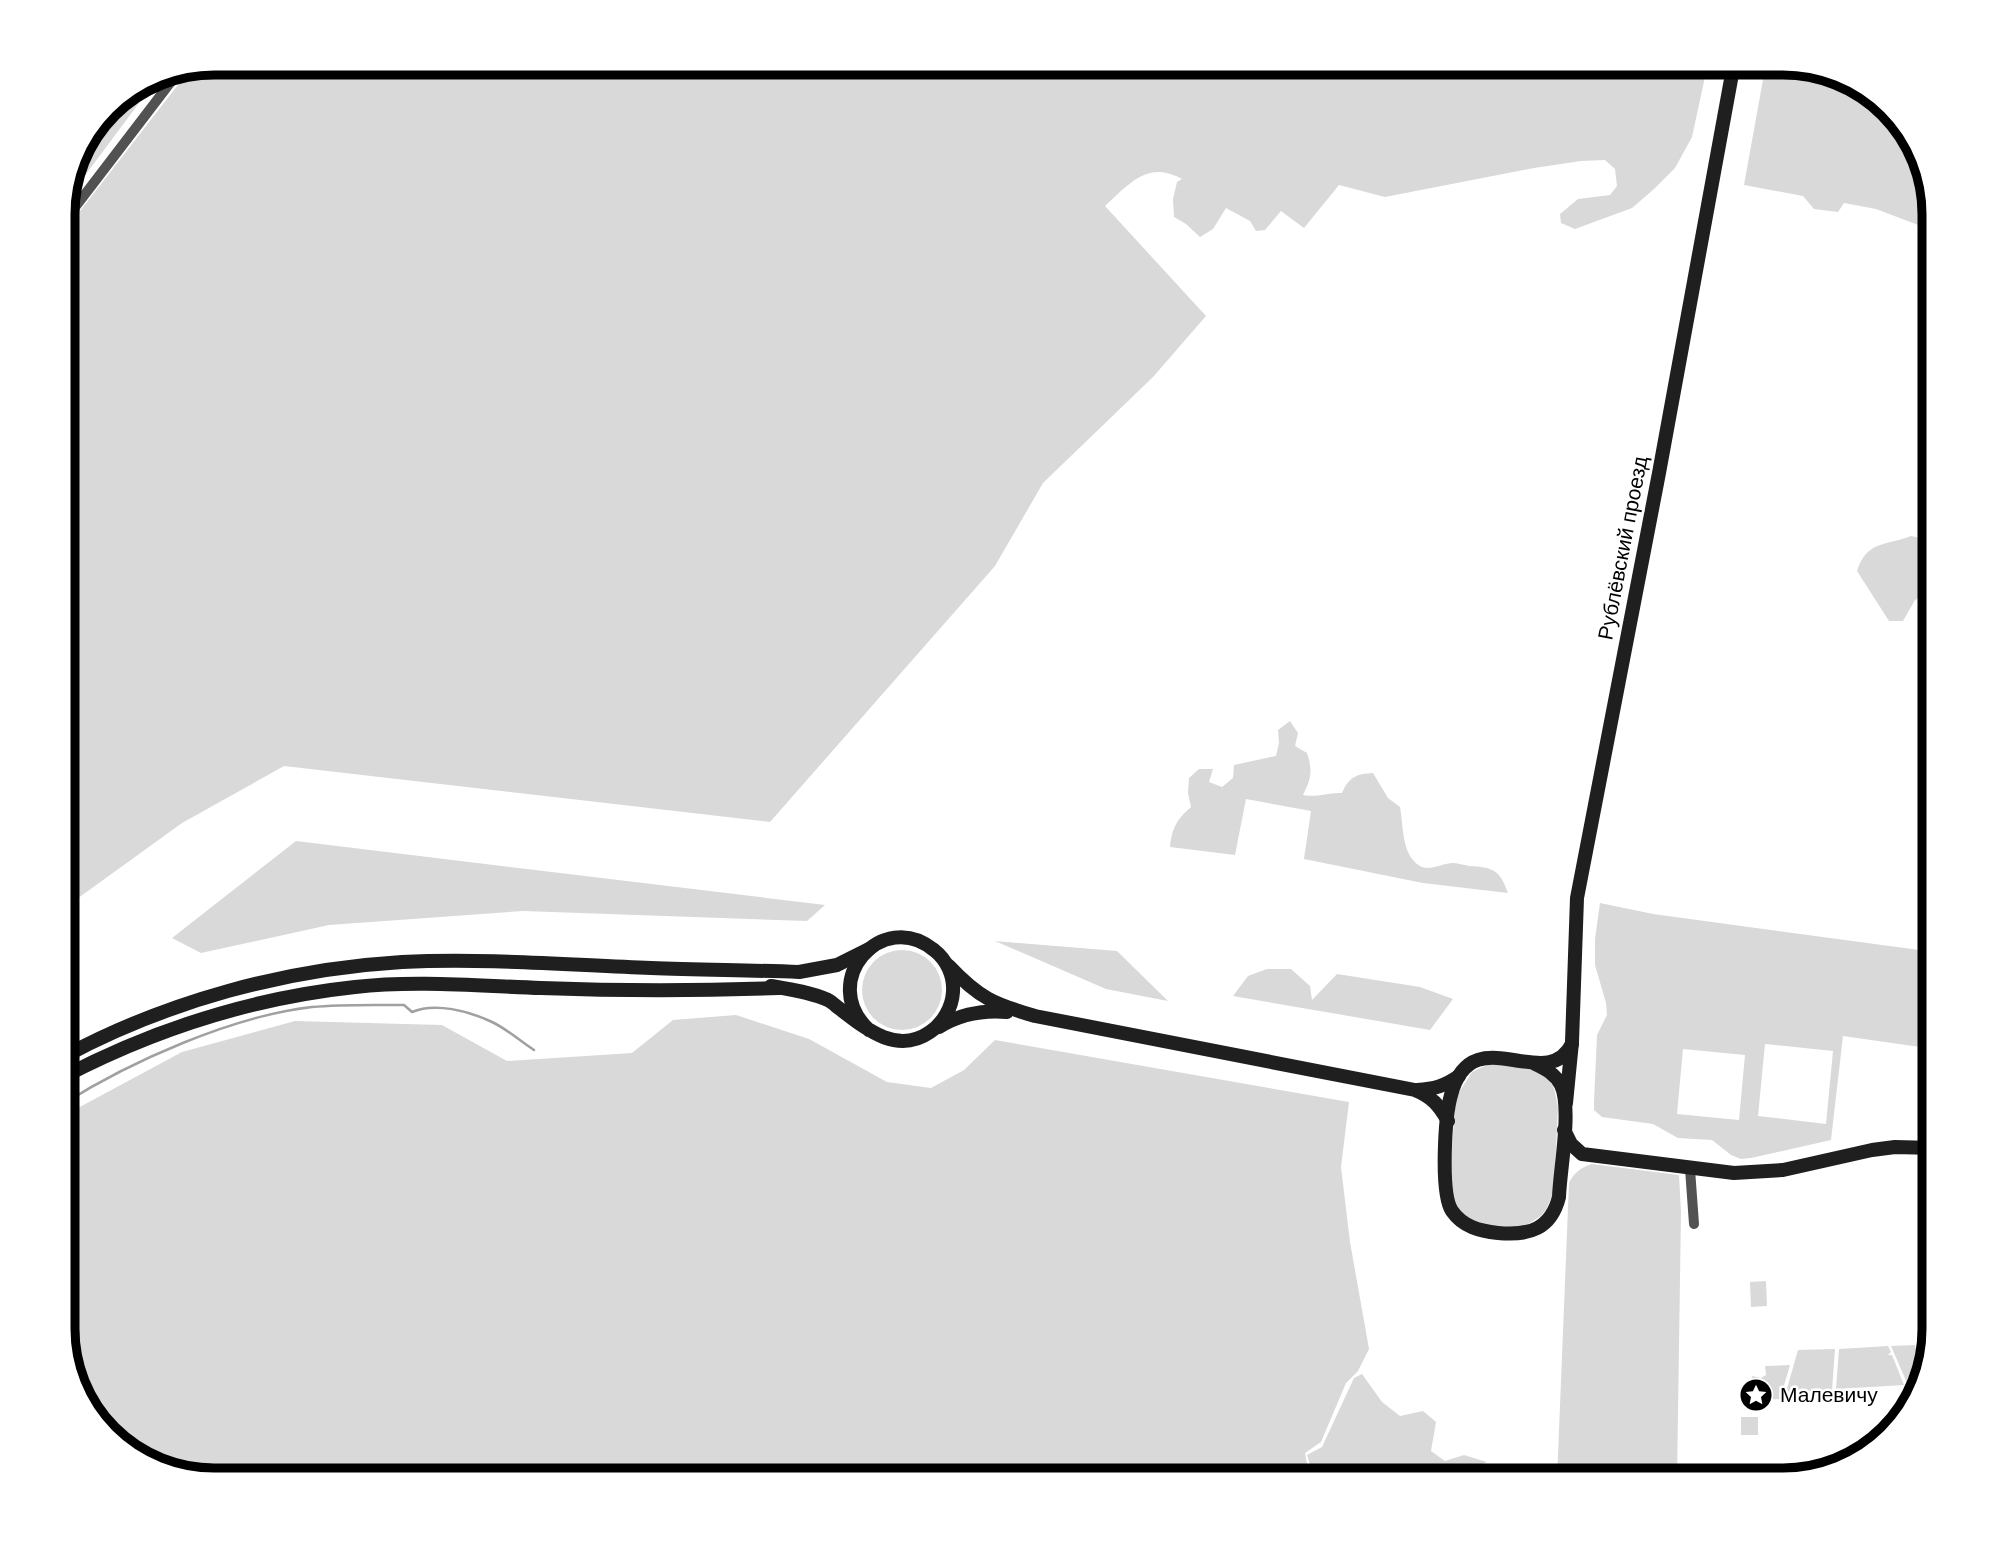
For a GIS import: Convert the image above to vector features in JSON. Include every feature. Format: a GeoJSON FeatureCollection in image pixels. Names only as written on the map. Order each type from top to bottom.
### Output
{"type":"FeatureCollection","features":[{"type":"Feature","properties":{"kind":"street","name":"Рублёвский проезд"},"geometry":{"type":"LineString","coordinates":[[1566,1103],[1572,1042],[1577,898],[1732,75]]}},
{"type":"Feature","properties":{"kind":"street"},"geometry":{"type":"LineString","coordinates":[[76,206],[170,83]]}},
{"type":"Feature","properties":{"kind":"street"},"geometry":{"type":"LineString","coordinates":[[76,1050],[130,1024],[191,1002],[295,975],[357,966],[461,961],[799,972],[837,965],[884,940],[909,938],[926,944],[939,954],[966,984],[983,998],[999,1006],[1035,1016],[1415,1090],[1428,1095],[1439,1104],[1448,1121]]}},
{"type":"Feature","properties":{"kind":"street"},"geometry":{"type":"LineString","coordinates":[[869,948],[853,969],[849,994],[854,1010],[869,1030]]}},
{"type":"Feature","properties":{"kind":"street"},"geometry":{"type":"LineString","coordinates":[[926,1035],[945,1018],[953,994],[948,968],[939,954]]}},
{"type":"Feature","properties":{"kind":"street"},"geometry":{"type":"LineString","coordinates":[[655,968],[779,988],[829,1000],[884,1039],[901,1041],[926,1035],[950,1020],[982,1012],[1035,1016]]}},
{"type":"Feature","properties":{"kind":"street"},"geometry":{"type":"LineString","coordinates":[[76,1071],[116,1051],[218,1013],[303,994],[358,986],[719,990],[779,988]]}},
{"type":"Feature","properties":{"kind":"street"},"geometry":{"type":"LineString","coordinates":[[1415,1090],[1433,1090],[1445,1086],[1479,1060],[1494,1057],[1549,1064],[1567,1054],[1572,1042]]}},
{"type":"Feature","properties":{"kind":"street"},"geometry":{"type":"LineString","coordinates":[[1460,1076],[1451,1095],[1446,1196],[1452,1210],[1463,1222],[1478,1230],[1527,1233],[1544,1223],[1556,1209],[1566,1103],[1562,1087],[1555,1077],[1535,1064]]}},
{"type":"Feature","properties":{"kind":"street"},"geometry":{"type":"LineString","coordinates":[[1564,1130],[1576,1150],[1596,1158],[1734,1173],[1783,1170],[1872,1150],[1895,1147],[1922,1148]]}},
{"type":"Feature","properties":{"kind":"street"},"geometry":{"type":"LineString","coordinates":[[1560,1182],[1575,1165],[1583,1160],[1596,1158]]}},
{"type":"Feature","properties":{"kind":"street"},"geometry":{"type":"LineString","coordinates":[[1690,1169],[1694,1224]]}},
{"type":"Feature","properties":{"kind":"shaded area"},"geometry":{"type":"Polygon","coordinates":[[[1705,75],[1692,137],[1675,168],[1632,208],[1575,229],[1561,223],[1560,214],[1578,199],[1610,195],[1617,186],[1615,169],[1605,160],[1534,168],[1385,197],[1339,185],[1304,228],[1281,211],[1265,230],[1256,231],[1250,221],[1226,208],[1213,229],[1200,237],[1174,217],[1173,199],[1177,182],[1182,179],[1159,172],[1149,173],[1131,182],[1105,206],[1206,316],[1153,377],[1043,483],[995,566],[770,822],[284,766],[182,823],[76,900],[76,216],[182,79],[196,76],[1705,75]]]}},
{"type":"Feature","properties":{"kind":"shaded area"},"geometry":{"type":"Polygon","coordinates":[[[1764,75],[1801,76],[1819,80],[1860,99],[1893,130],[1907,153],[1917,178],[1921,196],[1922,226],[1876,209],[1844,203],[1838,212],[1814,209],[1803,196],[1744,185],[1764,75]]]}},
{"type":"Feature","properties":{"kind":"shaded area"},"geometry":{"type":"Polygon","coordinates":[[[146,93],[79,184],[86,161],[104,130],[116,116],[146,93]]]}},
{"type":"Feature","properties":{"kind":"shaded area"},"geometry":{"type":"Polygon","coordinates":[[[1911,536],[1922,538],[1922,596],[1915,600],[1903,621],[1889,621],[1857,571],[1866,554],[1878,546],[1911,536]]]}},
{"type":"Feature","properties":{"kind":"shaded area"},"geometry":{"type":"Polygon","coordinates":[[[1290,721],[1298,733],[1295,746],[1307,753],[1310,765],[1309,779],[1303,795],[1342,793],[1354,777],[1373,773],[1388,798],[1400,807],[1407,848],[1413,860],[1427,868],[1454,863],[1490,869],[1502,879],[1508,893],[1423,883],[1304,859],[1311,811],[1246,799],[1235,855],[1170,847],[1176,824],[1191,807],[1189,778],[1199,769],[1213,769],[1209,782],[1222,787],[1233,778],[1234,765],[1276,756],[1278,730],[1290,721]]]}},
{"type":"Feature","properties":{"kind":"shaded area"},"geometry":{"type":"Polygon","coordinates":[[[296,841],[825,905],[807,921],[523,911],[329,925],[201,953],[172,938],[296,841]]]}},
{"type":"Feature","properties":{"kind":"shaded area"},"geometry":{"type":"Polygon","coordinates":[[[1600,903],[1653,914],[1922,950],[1922,1047],[1843,1036],[1831,1140],[1741,1159],[1731,1155],[1712,1140],[1678,1138],[1653,1124],[1602,1117],[1594,1110],[1597,1035],[1607,1015],[1595,965],[1600,903]],[[1765,1044],[1758,1116],[1826,1124],[1833,1051],[1765,1044]],[[1683,1049],[1677,1114],[1739,1120],[1745,1055],[1683,1049]]]}},
{"type":"Feature","properties":{"kind":"shaded area"},"geometry":{"type":"Polygon","coordinates":[[[995,941],[1117,951],[1168,1001],[1106,989],[995,941]]]}},
{"type":"Feature","properties":{"kind":"shaded area"},"geometry":{"type":"Polygon","coordinates":[[[902,950],[917,953],[930,962],[939,975],[942,990],[939,1005],[930,1018],[917,1027],[902,1030],[887,1027],[874,1018],[865,1005],[862,990],[865,975],[874,962],[887,953],[902,950]]]}},
{"type":"Feature","properties":{"kind":"shaded area"},"geometry":{"type":"Polygon","coordinates":[[[1267,969],[1291,969],[1310,986],[1312,1000],[1337,974],[1420,987],[1453,999],[1430,1030],[1233,996],[1248,976],[1267,969]]]}},
{"type":"Feature","properties":{"kind":"shaded area"},"geometry":{"type":"Polygon","coordinates":[[[736,1015],[809,1039],[887,1082],[931,1088],[964,1070],[995,1040],[1349,1102],[1341,1167],[1350,1242],[1369,1349],[1358,1371],[1346,1383],[1321,1442],[1305,1453],[1308,1468],[214,1468],[187,1465],[145,1449],[116,1427],[99,1406],[86,1382],[76,1347],[76,1109],[182,1052],[295,1021],[442,1025],[507,1061],[632,1053],[673,1020],[736,1015]]]}},
{"type":"Feature","properties":{"kind":"shaded area"},"geometry":{"type":"Polygon","coordinates":[[[1489,1064],[1533,1068],[1549,1080],[1554,1088],[1558,1107],[1554,1191],[1541,1216],[1518,1228],[1482,1225],[1472,1221],[1457,1209],[1449,1185],[1456,1097],[1472,1072],[1489,1064]]]}},
{"type":"Feature","properties":{"kind":"shaded area"},"geometry":{"type":"Polygon","coordinates":[[[1592,1164],[1679,1175],[1681,1212],[1677,1468],[1557,1468],[1569,1183],[1584,1167],[1592,1164]]]}},
{"type":"Feature","properties":{"kind":"shaded area"},"geometry":{"type":"Polygon","coordinates":[[[1766,1281],[1767,1306],[1751,1307],[1750,1282],[1766,1281]]]}},
{"type":"Feature","properties":{"kind":"shaded area"},"geometry":{"type":"Polygon","coordinates":[[[1915,1345],[1918,1361],[1911,1379],[1907,1383],[1891,1346],[1915,1345]]]}},
{"type":"Feature","properties":{"kind":"shaded area"},"geometry":{"type":"Polygon","coordinates":[[[1888,1346],[1891,1352],[1888,1355],[1892,1355],[1904,1385],[1836,1389],[1839,1349],[1888,1346]]]}},
{"type":"Feature","properties":{"kind":"shaded area"},"geometry":{"type":"Polygon","coordinates":[[[1835,1349],[1832,1390],[1786,1392],[1798,1350],[1835,1349]]]}},
{"type":"Feature","properties":{"kind":"shaded area"},"geometry":{"type":"Polygon","coordinates":[[[1790,1365],[1780,1399],[1758,1400],[1762,1395],[1761,1389],[1756,1387],[1749,1391],[1752,1376],[1761,1378],[1766,1375],[1765,1366],[1790,1365]]]}},
{"type":"Feature","properties":{"kind":"shaded area"},"geometry":{"type":"Polygon","coordinates":[[[1362,1374],[1382,1402],[1400,1416],[1423,1411],[1436,1422],[1431,1451],[1445,1461],[1464,1455],[1487,1462],[1476,1468],[1311,1468],[1307,1455],[1322,1447],[1354,1378],[1362,1374]]]}},
{"type":"Feature","properties":{"kind":"shaded area"},"geometry":{"type":"Polygon","coordinates":[[[1741,1417],[1758,1417],[1758,1435],[1741,1435],[1741,1417]]]}},
{"type":"Feature","properties":{"kind":"waterway"},"geometry":{"type":"LineString","coordinates":[[76,1096],[119,1072],[216,1030],[281,1012],[312,1007],[404,1005],[412,1012],[431,1008],[452,1009],[492,1022],[534,1050]]}},
{"type":"Feature","properties":{"kind":"place","name":"Малевичу"},"geometry":{"type":"Point","coordinates":[1756,1395]}}]}
